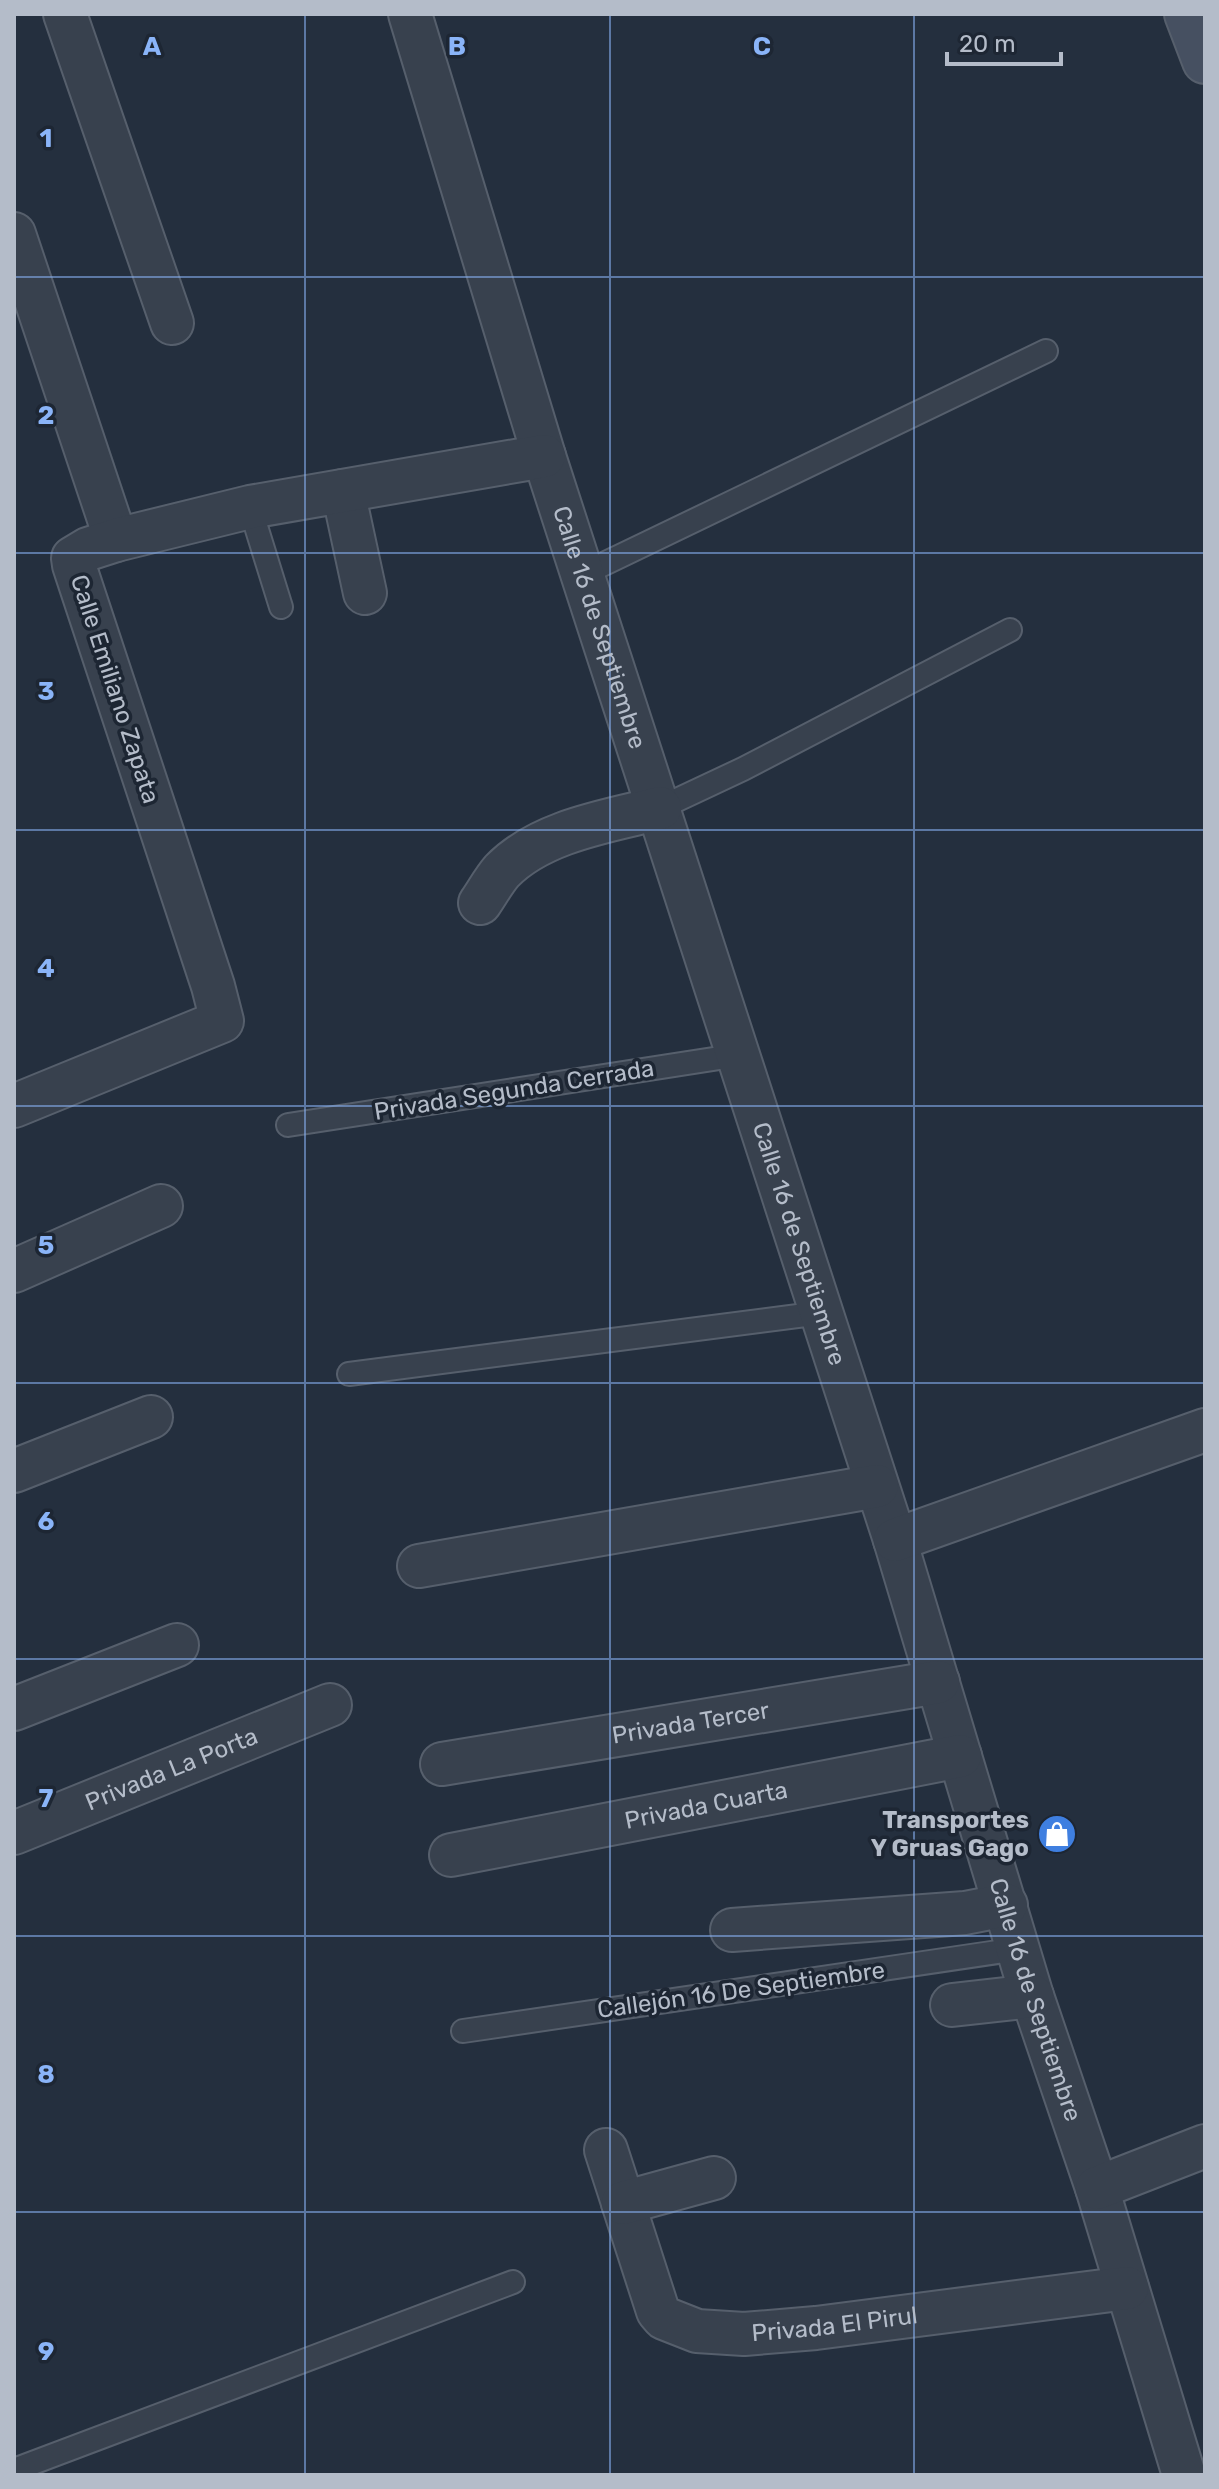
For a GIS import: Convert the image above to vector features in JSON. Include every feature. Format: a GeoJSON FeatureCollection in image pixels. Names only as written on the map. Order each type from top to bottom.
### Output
{"type":"FeatureCollection","features":[{"type":"Feature","properties":{"kind":"main road"},"geometry":{"type":"LineString","coordinates":[[1187,14],[1205,61]]}},
{"type":"Feature","properties":{"kind":"street"},"geometry":{"type":"LineString","coordinates":[[65,14],[172,323]]}},
{"type":"Feature","properties":{"kind":"street","name":"Calle 16 de Septiembre"},"geometry":{"type":"LineString","coordinates":[[410,14],[544,456],[895,1540],[1032,1996],[1097,2188],[1179,2474]]}},
{"type":"Feature","properties":{"kind":"street"},"geometry":{"type":"LineString","coordinates":[[14,234],[116,540]]}},
{"type":"Feature","properties":{"kind":"street","name":"Calle Emiliano Zapata"},"geometry":{"type":"LineString","coordinates":[[14,1106],[222,1021],[73,561],[76,555],[116,540],[250,507],[544,456]]}},
{"type":"Feature","properties":{"kind":"street"},"geometry":{"type":"LineString","coordinates":[[343,491],[365,593]]}},
{"type":"Feature","properties":{"kind":"street"},"geometry":{"type":"LineString","coordinates":[[480,903],[503,871],[540,844],[573,830],[660,808]]}},
{"type":"Feature","properties":{"kind":"street"},"geometry":{"type":"LineString","coordinates":[[14,1271],[161,1206]]}},
{"type":"Feature","properties":{"kind":"street"},"geometry":{"type":"LineString","coordinates":[[14,1471],[151,1417]]}},
{"type":"Feature","properties":{"kind":"street"},"geometry":{"type":"LineString","coordinates":[[895,1540],[1205,1430]]}},
{"type":"Feature","properties":{"kind":"street"},"geometry":{"type":"LineString","coordinates":[[419,1566],[877,1486]]}},
{"type":"Feature","properties":{"kind":"street"},"geometry":{"type":"LineString","coordinates":[[14,1709],[177,1645]]}},
{"type":"Feature","properties":{"kind":"street","name":"Privada Tercer"},"geometry":{"type":"LineString","coordinates":[[442,1764],[938,1682]]}},
{"type":"Feature","properties":{"kind":"street","name":"Privada La Porta"},"geometry":{"type":"LineString","coordinates":[[14,1833],[330,1705]]}},
{"type":"Feature","properties":{"kind":"street","name":"Privada Cuarta"},"geometry":{"type":"LineString","coordinates":[[451,1855],[960,1756]]}},
{"type":"Feature","properties":{"kind":"street"},"geometry":{"type":"LineString","coordinates":[[732,1930],[965,1913],[1006,1905]]}},
{"type":"Feature","properties":{"kind":"street"},"geometry":{"type":"LineString","coordinates":[[952,2005],[1032,1996]]}},
{"type":"Feature","properties":{"kind":"street"},"geometry":{"type":"LineString","coordinates":[[1097,2188],[1205,2146]]}},
{"type":"Feature","properties":{"kind":"street","name":"Privada El Pirul"},"geometry":{"type":"LineString","coordinates":[[606,2150],[658,2311],[664,2318],[697,2331],[744,2334],[816,2328],[1127,2288]]}},
{"type":"Feature","properties":{"kind":"street"},"geometry":{"type":"LineString","coordinates":[[623,2203],[714,2178]]}},
{"type":"Feature","properties":{"kind":"lane"},"geometry":{"type":"LineString","coordinates":[[583,574],[1046,351]]}},
{"type":"Feature","properties":{"kind":"lane"},"geometry":{"type":"LineString","coordinates":[[250,507],[281,607]]}},
{"type":"Feature","properties":{"kind":"lane"},"geometry":{"type":"LineString","coordinates":[[660,808],[743,769],[1010,630]]}},
{"type":"Feature","properties":{"kind":"lane","name":"Privada Segunda Cerrada"},"geometry":{"type":"LineString","coordinates":[[288,1125],[739,1055]]}},
{"type":"Feature","properties":{"kind":"lane"},"geometry":{"type":"LineString","coordinates":[[349,1374],[821,1313]]}},
{"type":"Feature","properties":{"kind":"lane","name":"Callejón 16 De Septiembre"},"geometry":{"type":"LineString","coordinates":[[463,2031],[1018,1949]]}},
{"type":"Feature","properties":{"kind":"lane"},"geometry":{"type":"LineString","coordinates":[[14,2470],[513,2282]]}},
{"type":"Feature","properties":{"kind":"place","name":"Transportes Y Gruas Gago"},"geometry":{"type":"Point","coordinates":[1057,1834]}}]}
